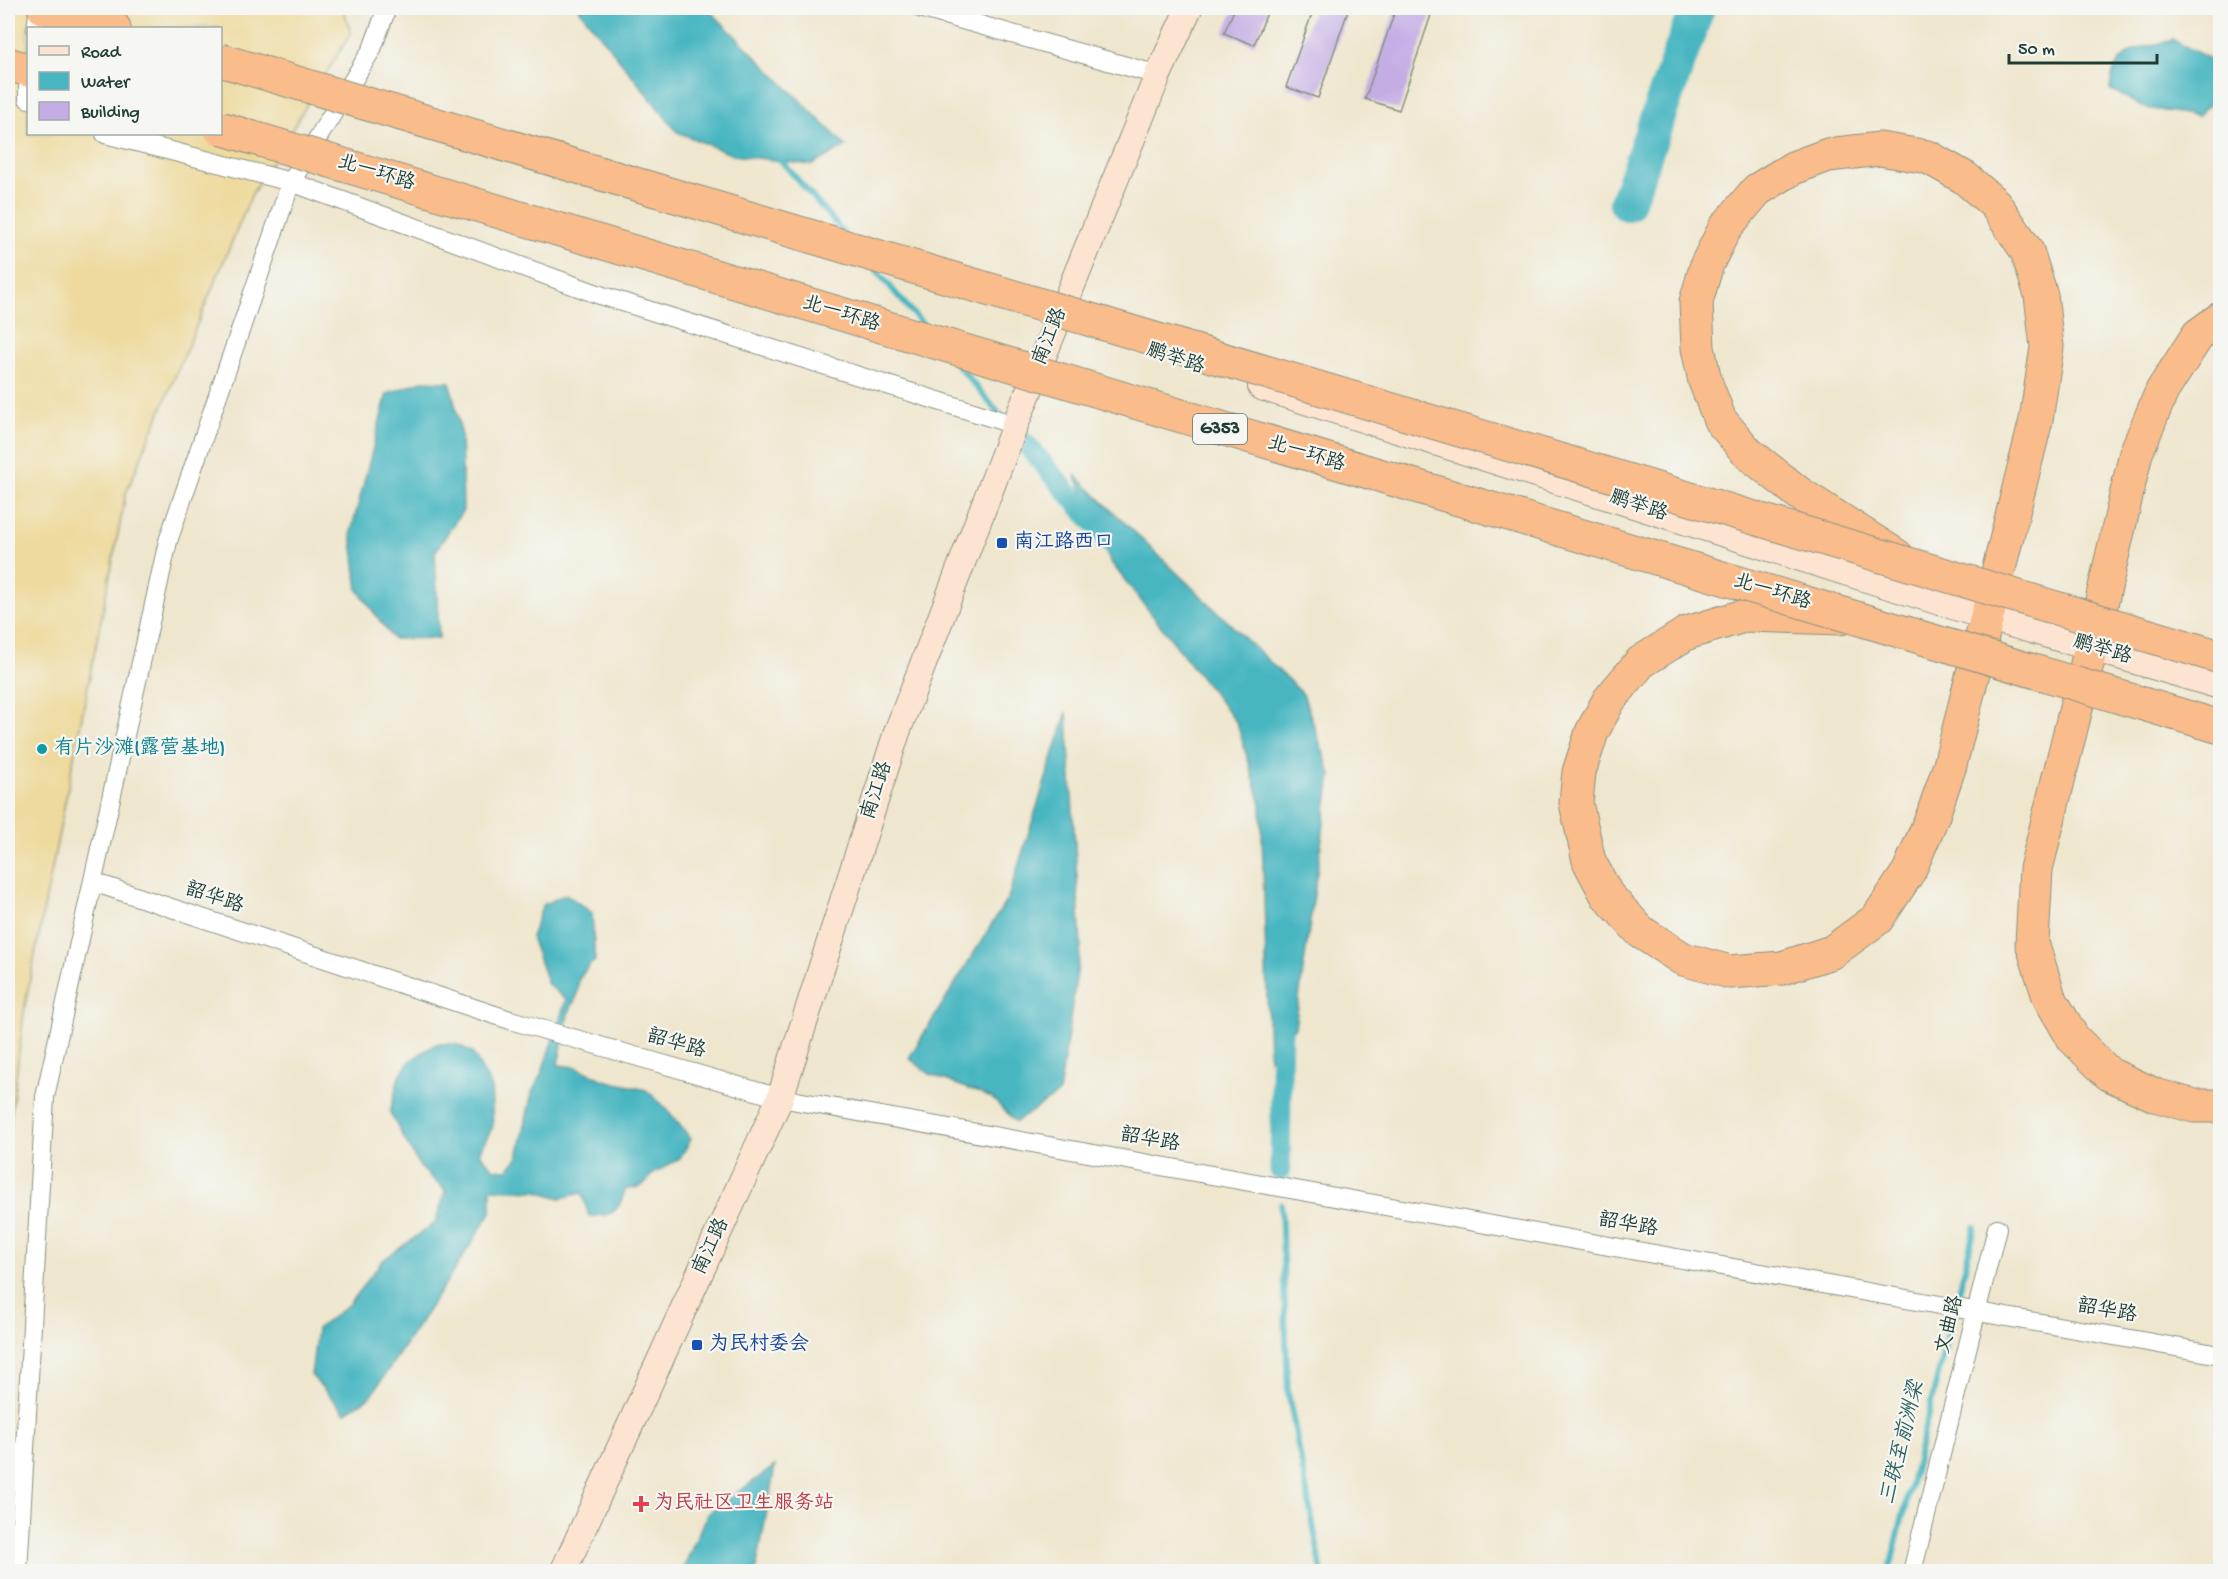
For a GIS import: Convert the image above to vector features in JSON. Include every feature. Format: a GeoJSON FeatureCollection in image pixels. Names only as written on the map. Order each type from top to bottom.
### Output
{"type":"FeatureCollection","features":[{"type":"Feature","properties":{"kind":"highway"},"geometry":{"type":"LineString","coordinates":[[41,8],[110,27]]}},
{"type":"Feature","properties":{"kind":"highway"},"geometry":{"type":"LineString","coordinates":[[222,61],[2220,657]]}},
{"type":"Feature","properties":{"kind":"highway"},"geometry":{"type":"LineString","coordinates":[[8,64],[27,70]]}},
{"type":"Feature","properties":{"kind":"highway","name":"北一环路"},"geometry":{"type":"LineString","coordinates":[[222,129],[2216,727]]}},
{"type":"Feature","properties":{"kind":"highway"},"geometry":{"type":"LineString","coordinates":[[1855,618],[1747,615],[1687,633],[1641,662],[1609,699],[1592,732],[1580,772],[1576,803],[1589,861],[1606,895],[1641,932],[1683,959],[1730,972],[1782,968],[1832,952],[1877,919],[1909,871],[1933,815],[1950,765],[2036,420],[2047,347],[2041,295],[2027,251],[1995,204],[1965,178],[1928,158],[1880,149],[1828,155],[1793,168],[1758,190],[1725,228],[1707,264],[1696,302],[1700,359],[1705,381],[1720,420],[1748,453],[1800,494],[1909,564]]}},
{"type":"Feature","properties":{"kind":"highway"},"geometry":{"type":"LineString","coordinates":[[2220,319],[2198,335],[2162,391],[2136,453],[2091,648],[2036,869],[2032,943],[2049,997],[2067,1028],[2073,1038],[2109,1074],[2155,1095],[2194,1106],[2220,1106]]}},
{"type":"Feature","properties":{"kind":"main road","name":"南江路"},"geometry":{"type":"LineString","coordinates":[[563,1572],[780,1098],[897,732],[1015,425],[1158,75],[1189,8]]}},
{"type":"Feature","properties":{"kind":"main road","name":"鹏举路"},"geometry":{"type":"LineString","coordinates":[[1057,323],[1987,618],[2220,686]]}},
{"type":"Feature","properties":{"kind":"street"},"geometry":{"type":"LineString","coordinates":[[36,27],[41,8]]}},
{"type":"Feature","properties":{"kind":"street"},"geometry":{"type":"LineString","coordinates":[[18,1572],[45,1097],[168,542],[291,182],[372,49],[387,8]]}},
{"type":"Feature","properties":{"kind":"street"},"geometry":{"type":"LineString","coordinates":[[920,8],[1158,75]]}},
{"type":"Feature","properties":{"kind":"street"},"geometry":{"type":"LineString","coordinates":[[109,135],[291,182],[600,296],[1015,425]]}},
{"type":"Feature","properties":{"kind":"street","name":"韶华路"},"geometry":{"type":"LineString","coordinates":[[93,882],[510,1020],[780,1098],[2220,1356]]}},
{"type":"Feature","properties":{"kind":"street","name":"文曲路"},"geometry":{"type":"LineString","coordinates":[[1912,1572],[1997,1228]]}},
{"type":"Feature","properties":{"kind":"sand","name":"有片沙滩(露营基地)"},"geometry":{"type":"Polygon","coordinates":[[[8,8],[343,8],[351,33],[252,194],[126,493],[25,1005],[8,1140],[8,8]]]}},
{"type":"Feature","properties":{"kind":"water"},"geometry":{"type":"Polygon","coordinates":[[[578,8],[707,8],[846,146],[812,165],[733,155],[677,132],[578,8]]]}},
{"type":"Feature","properties":{"kind":"water"},"geometry":{"type":"Polygon","coordinates":[[[2173,40],[2210,59],[2220,73],[2220,94],[2198,116],[2146,108],[2110,89],[2112,75],[2117,65],[2130,52],[2173,40]]]}},
{"type":"Feature","properties":{"kind":"water"},"geometry":{"type":"Polygon","coordinates":[[[422,381],[450,382],[461,432],[463,510],[435,552],[439,638],[393,639],[358,590],[351,532],[387,394],[422,381]]]}},
{"type":"Feature","properties":{"kind":"water"},"geometry":{"type":"Polygon","coordinates":[[[1075,475],[1303,694],[1331,775],[1295,1027],[1269,1058],[1261,804],[1237,723],[1110,561],[1075,475]]]}},
{"type":"Feature","properties":{"kind":"water"},"geometry":{"type":"Polygon","coordinates":[[[1067,712],[1081,946],[1059,1093],[1016,1122],[992,1098],[930,1074],[909,1058],[1008,898],[1067,712]]]}},
{"type":"Feature","properties":{"kind":"water"},"geometry":{"type":"Polygon","coordinates":[[[566,894],[592,913],[595,961],[589,965],[579,979],[577,996],[568,1014],[558,1065],[576,1067],[604,1080],[646,1090],[666,1108],[691,1139],[680,1158],[650,1176],[644,1185],[626,1189],[620,1204],[610,1214],[589,1216],[582,1193],[560,1198],[537,1191],[491,1189],[491,1212],[455,1269],[371,1396],[345,1413],[311,1375],[317,1329],[348,1305],[383,1260],[435,1223],[446,1191],[420,1167],[390,1113],[399,1076],[411,1060],[436,1044],[456,1044],[472,1052],[491,1085],[493,1126],[479,1153],[494,1169],[507,1170],[518,1157],[532,1092],[542,1072],[566,1000],[548,984],[531,937],[543,905],[566,894]]]}},
{"type":"Feature","properties":{"kind":"water"},"geometry":{"type":"Polygon","coordinates":[[[775,1466],[756,1571],[682,1571],[707,1514],[775,1466]]]}},
{"type":"Feature","properties":{"kind":"building"},"geometry":{"type":"Polygon","coordinates":[[[1235,8],[1269,8],[1254,45],[1224,33],[1235,8]]]}},
{"type":"Feature","properties":{"kind":"building"},"geometry":{"type":"Polygon","coordinates":[[[1314,8],[1349,8],[1318,98],[1286,87],[1314,8]]]}},
{"type":"Feature","properties":{"kind":"building"},"geometry":{"type":"Polygon","coordinates":[[[1396,8],[1409,8],[1431,15],[1399,110],[1365,99],[1396,8]]]}},
{"type":"Feature","properties":{"kind":"waterway"},"geometry":{"type":"LineString","coordinates":[[1627,203],[1697,8]]}},
{"type":"Feature","properties":{"kind":"waterway"},"geometry":{"type":"LineString","coordinates":[[777,156],[843,232]]}},
{"type":"Feature","properties":{"kind":"waterway"},"geometry":{"type":"LineString","coordinates":[[875,269],[923,325]]}},
{"type":"Feature","properties":{"kind":"waterway"},"geometry":{"type":"LineString","coordinates":[[955,362],[1001,416]]}},
{"type":"Feature","properties":{"kind":"waterway"},"geometry":{"type":"LineString","coordinates":[[1025,443],[1113,545]]}},
{"type":"Feature","properties":{"kind":"waterway"},"geometry":{"type":"LineString","coordinates":[[1280,1170],[1282,1015]]}},
{"type":"Feature","properties":{"kind":"waterway"},"geometry":{"type":"LineString","coordinates":[[1281,1204],[1288,1392],[1322,1572]]}},
{"type":"Feature","properties":{"kind":"waterway","name":"三联至前洲梁"},"geometry":{"type":"LineString","coordinates":[[1959,1291],[1975,1227]]}},
{"type":"Feature","properties":{"kind":"waterway","name":"三联至前洲梁"},"geometry":{"type":"LineString","coordinates":[[1889,1572],[1951,1323]]}},
{"type":"Feature","properties":{"kind":"place","name":"南江路西口"},"geometry":{"type":"Point","coordinates":[1002,543]}},
{"type":"Feature","properties":{"kind":"place","name":"有片沙滩(露营基地)"},"geometry":{"type":"Point","coordinates":[42,749]}},
{"type":"Feature","properties":{"kind":"place","name":"为民村委会"},"geometry":{"type":"Point","coordinates":[697,1345]}},
{"type":"Feature","properties":{"kind":"place","name":"为民社区卫生服务站"},"geometry":{"type":"Point","coordinates":[641,1504]}}]}
